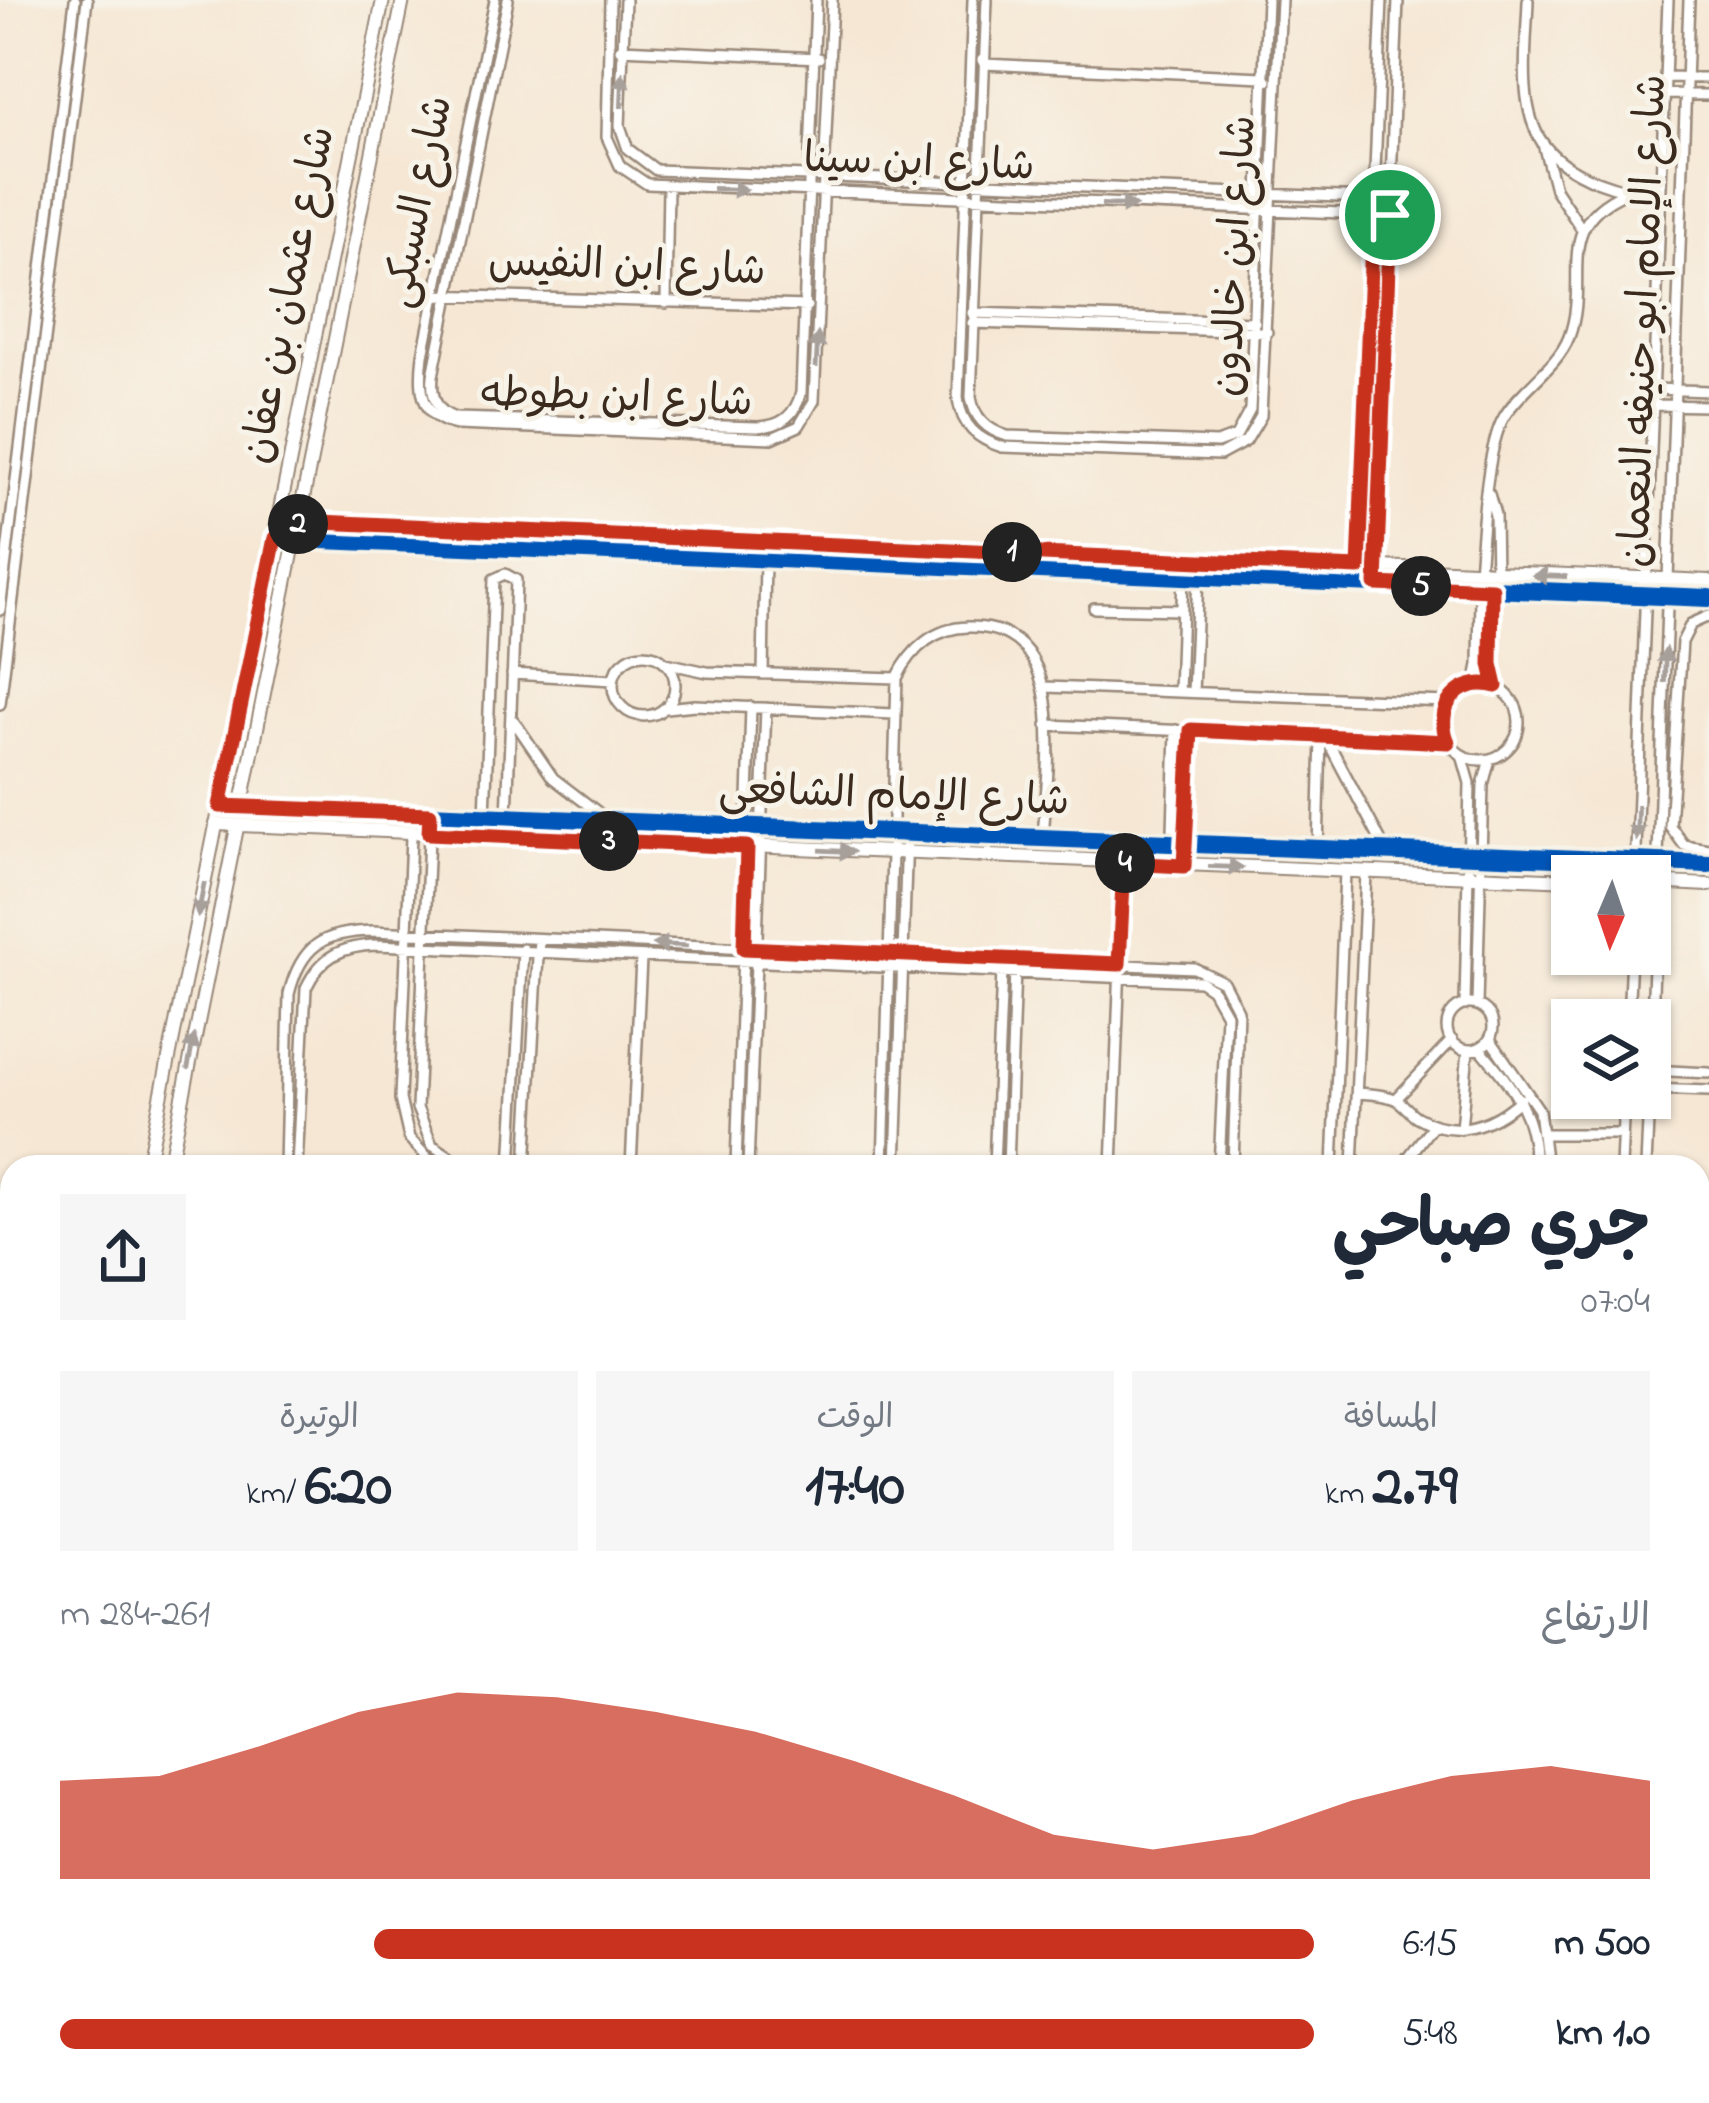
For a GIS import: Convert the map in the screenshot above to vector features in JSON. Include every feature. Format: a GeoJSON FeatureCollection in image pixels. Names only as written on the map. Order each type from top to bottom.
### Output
{"type":"FeatureCollection","features":[{"type":"Feature","properties":{"kind":"street"},"geometry":{"type":"LineString","coordinates":[[57,196],[75,0]]}},
{"type":"Feature","properties":{"kind":"street"},"geometry":{"type":"LineString","coordinates":[[0,704],[57,196],[87,0]]}},
{"type":"Feature","properties":{"kind":"street","name":"شارع عثمان بن عفان"},"geometry":{"type":"LineString","coordinates":[[149,1155],[383,0]]}},
{"type":"Feature","properties":{"kind":"street","name":"شارع عثمان بن عفان"},"geometry":{"type":"LineString","coordinates":[[171,1155],[404,0]]}},
{"type":"Feature","properties":{"kind":"street","name":"شارع السبكى"},"geometry":{"type":"LineString","coordinates":[[436,411],[423,400],[420,384],[495,0]]}},
{"type":"Feature","properties":{"kind":"street","name":"شارع السبكى"},"geometry":{"type":"LineString","coordinates":[[436,411],[432,385],[508,0]]}},
{"type":"Feature","properties":{"kind":"street","name":"شارع ابن سينا"},"geometry":{"type":"LineString","coordinates":[[610,0],[606,127],[610,148],[628,173],[647,184],[1390,215]]}},
{"type":"Feature","properties":{"kind":"street","name":"شارع ابن سينا"},"geometry":{"type":"LineString","coordinates":[[625,0],[622,138],[645,165],[668,171],[1390,199]]}},
{"type":"Feature","properties":{"kind":"street","name":"شارع ابن بطوطه"},"geometry":{"type":"LineString","coordinates":[[609,427],[758,427],[781,422],[798,405],[816,0]]}},
{"type":"Feature","properties":{"kind":"street","name":"شارع ابن بطوطه"},"geometry":{"type":"LineString","coordinates":[[436,411],[456,418],[758,438],[787,434],[799,426],[814,401],[832,0]]}},
{"type":"Feature","properties":{"kind":"street","name":"شارع ابن خالدون"},"geometry":{"type":"LineString","coordinates":[[973,0],[960,410],[980,438],[1002,447],[1153,447],[1217,443],[1236,436],[1250,410],[1267,0]]}},
{"type":"Feature","properties":{"kind":"street","name":"شارع ابن خالدون"},"geometry":{"type":"LineString","coordinates":[[987,0],[973,406],[989,429],[1007,436],[1220,455],[1246,441],[1262,416],[1280,0]]}},
{"type":"Feature","properties":{"kind":"street"},"geometry":{"type":"LineString","coordinates":[[1358,584],[1382,0]]}},
{"type":"Feature","properties":{"kind":"street"},"geometry":{"type":"LineString","coordinates":[[1376,584],[1398,0]]}},
{"type":"Feature","properties":{"kind":"street"},"geometry":{"type":"LineString","coordinates":[[1528,0],[1530,104],[1555,189],[1581,228]]}},
{"type":"Feature","properties":{"kind":"street","name":"شارع الإمام ابو حنيفه النعمان"},"geometry":{"type":"LineString","coordinates":[[1636,855],[1668,0]]}},
{"type":"Feature","properties":{"kind":"street","name":"شارع الإمام ابو حنيفه النعمان"},"geometry":{"type":"LineString","coordinates":[[1658,855],[1689,0]]}},
{"type":"Feature","properties":{"kind":"street"},"geometry":{"type":"LineString","coordinates":[[608,49],[830,58]]}},
{"type":"Feature","properties":{"kind":"street"},"geometry":{"type":"LineString","coordinates":[[971,63],[1263,76],[1271,82],[1278,75]]}},
{"type":"Feature","properties":{"kind":"street"},"geometry":{"type":"LineString","coordinates":[[1666,76],[1709,78]]}},
{"type":"Feature","properties":{"kind":"street"},"geometry":{"type":"LineString","coordinates":[[1665,94],[1709,95]]}},
{"type":"Feature","properties":{"kind":"street"},"geometry":{"type":"LineString","coordinates":[[1543,144],[1589,177],[1626,192],[1661,196]]}},
{"type":"Feature","properties":{"kind":"street"},"geometry":{"type":"LineString","coordinates":[[666,303],[668,187]]}},
{"type":"Feature","properties":{"kind":"street"},"geometry":{"type":"LineString","coordinates":[[1479,573],[1492,449],[1504,416],[1569,338],[1581,228],[1600,206],[1626,192]]}},
{"type":"Feature","properties":{"kind":"street","name":"شارع ابن النفيس"},"geometry":{"type":"LineString","coordinates":[[434,295],[819,306]]}},
{"type":"Feature","properties":{"kind":"street"},"geometry":{"type":"LineString","coordinates":[[960,317],[1267,327]]}},
{"type":"Feature","properties":{"kind":"street"},"geometry":{"type":"LineString","coordinates":[[1654,389],[1709,391]]}},
{"type":"Feature","properties":{"kind":"street"},"geometry":{"type":"LineString","coordinates":[[1654,405],[1709,406]]}},
{"type":"Feature","properties":{"kind":"street"},"geometry":{"type":"LineString","coordinates":[[0,610],[24,465]]}},
{"type":"Feature","properties":{"kind":"street"},"geometry":{"type":"LineString","coordinates":[[1489,494],[1495,515],[1496,574]]}},
{"type":"Feature","properties":{"kind":"street"},"geometry":{"type":"LineString","coordinates":[[278,520],[1709,580]]}},
{"type":"Feature","properties":{"kind":"street"},"geometry":{"type":"LineString","coordinates":[[495,532],[495,548]]}},
{"type":"Feature","properties":{"kind":"street"},"geometry":{"type":"LineString","coordinates":[[517,532],[517,548]]}},
{"type":"Feature","properties":{"kind":"street"},"geometry":{"type":"LineString","coordinates":[[275,538],[1709,598]]}},
{"type":"Feature","properties":{"kind":"street"},"geometry":{"type":"LineString","coordinates":[[902,564],[904,548]]}},
{"type":"Feature","properties":{"kind":"street"},"geometry":{"type":"LineString","coordinates":[[1130,574],[1131,557]]}},
{"type":"Feature","properties":{"kind":"street"},"geometry":{"type":"LineString","coordinates":[[763,674],[765,559]]}},
{"type":"Feature","properties":{"kind":"street"},"geometry":{"type":"LineString","coordinates":[[485,816],[494,578],[505,574],[516,580],[507,817]]}},
{"type":"Feature","properties":{"kind":"street"},"geometry":{"type":"LineString","coordinates":[[1179,692],[1181,610],[1190,576]]}},
{"type":"Feature","properties":{"kind":"street"},"geometry":{"type":"LineString","coordinates":[[1190,576],[1193,692]]}},
{"type":"Feature","properties":{"kind":"street"},"geometry":{"type":"LineString","coordinates":[[1475,684],[1486,589]]}},
{"type":"Feature","properties":{"kind":"street"},"geometry":{"type":"LineString","coordinates":[[1486,589],[1496,686]]}},
{"type":"Feature","properties":{"kind":"street"},"geometry":{"type":"LineString","coordinates":[[1094,608],[1181,610]]}},
{"type":"Feature","properties":{"kind":"street"},"geometry":{"type":"LineString","coordinates":[[1709,616],[1691,624],[1682,642],[1670,826],[1684,845],[1709,849]]}},
{"type":"Feature","properties":{"kind":"street"},"geometry":{"type":"LineString","coordinates":[[883,1155],[889,955],[900,833],[894,714],[897,678],[916,648],[948,630],[966,627],[1001,633],[1017,642],[1040,670],[1048,724],[1043,839]]}},
{"type":"Feature","properties":{"kind":"street"},"geometry":{"type":"LineString","coordinates":[[894,714],[751,707],[666,708],[648,716],[629,713],[616,699],[613,680],[620,665],[634,656],[651,655],[695,671],[897,678]]}},
{"type":"Feature","properties":{"kind":"street"},"geometry":{"type":"LineString","coordinates":[[666,663],[675,686],[666,708]]}},
{"type":"Feature","properties":{"kind":"street"},"geometry":{"type":"LineString","coordinates":[[512,674],[613,680]]}},
{"type":"Feature","properties":{"kind":"street"},"geometry":{"type":"LineString","coordinates":[[1462,755],[1490,759],[1510,747],[1520,724],[1514,701],[1496,686],[1475,684],[1455,693],[1442,726],[1448,742],[1462,755],[1470,783],[1476,858]]}},
{"type":"Feature","properties":{"kind":"street"},"geometry":{"type":"LineString","coordinates":[[1046,687],[1448,702]]}},
{"type":"Feature","properties":{"kind":"street"},"geometry":{"type":"LineString","coordinates":[[751,707],[755,827]]}},
{"type":"Feature","properties":{"kind":"street"},"geometry":{"type":"LineString","coordinates":[[736,1155],[744,948],[766,708]]}},
{"type":"Feature","properties":{"kind":"street"},"geometry":{"type":"LineString","coordinates":[[512,717],[553,778],[613,822]]}},
{"type":"Feature","properties":{"kind":"street"},"geometry":{"type":"LineString","coordinates":[[1048,724],[1448,742]]}},
{"type":"Feature","properties":{"kind":"street"},"geometry":{"type":"LineString","coordinates":[[1176,730],[1179,845]]}},
{"type":"Feature","properties":{"kind":"street"},"geometry":{"type":"LineString","coordinates":[[1178,865],[1191,730]]}},
{"type":"Feature","properties":{"kind":"street"},"geometry":{"type":"LineString","coordinates":[[1318,850],[1323,736]]}},
{"type":"Feature","properties":{"kind":"street"},"geometry":{"type":"LineString","coordinates":[[1323,736],[1387,853]]}},
{"type":"Feature","properties":{"kind":"street"},"geometry":{"type":"LineString","coordinates":[[1471,1005],[1476,858],[1490,759]]}},
{"type":"Feature","properties":{"kind":"street","name":"شارع الإمام الشافعى"},"geometry":{"type":"LineString","coordinates":[[220,806],[1551,863]]}},
{"type":"Feature","properties":{"kind":"street"},"geometry":{"type":"LineString","coordinates":[[412,813],[400,1112],[409,1138],[425,1155]]}},
{"type":"Feature","properties":{"kind":"street"},"geometry":{"type":"LineString","coordinates":[[430,814],[419,1121],[432,1145],[447,1155]]}},
{"type":"Feature","properties":{"kind":"street","name":"شارع الإمام الشافعى"},"geometry":{"type":"LineString","coordinates":[[216,824],[1551,879]]}},
{"type":"Feature","properties":{"kind":"street"},"geometry":{"type":"LineString","coordinates":[[749,1155],[759,949],[754,847]]}},
{"type":"Feature","properties":{"kind":"street"},"geometry":{"type":"LineString","coordinates":[[896,1155],[904,969],[899,854]]}},
{"type":"Feature","properties":{"kind":"street"},"geometry":{"type":"LineString","coordinates":[[1112,1155],[1124,863]]}},
{"type":"Feature","properties":{"kind":"street","name":"شارع الإمام الشافعى"},"geometry":{"type":"LineString","coordinates":[[1671,863],[1709,864]]}},
{"type":"Feature","properties":{"kind":"street"},"geometry":{"type":"LineString","coordinates":[[1333,1155],[1345,872]]}},
{"type":"Feature","properties":{"kind":"street"},"geometry":{"type":"LineString","coordinates":[[1354,1155],[1366,873]]}},
{"type":"Feature","properties":{"kind":"street"},"geometry":{"type":"LineString","coordinates":[[1671,883],[1709,884]]}},
{"type":"Feature","properties":{"kind":"street"},"geometry":{"type":"LineString","coordinates":[[285,1155],[287,1037],[295,970],[318,943],[347,932],[406,932],[1002,959],[1200,981],[1221,1000],[1226,1024],[1220,1155]]}},
{"type":"Feature","properties":{"kind":"street"},"geometry":{"type":"LineString","coordinates":[[512,1155],[524,938]]}},
{"type":"Feature","properties":{"kind":"street"},"geometry":{"type":"LineString","coordinates":[[527,1155],[539,939]]}},
{"type":"Feature","properties":{"kind":"street"},"geometry":{"type":"LineString","coordinates":[[297,1155],[306,988],[326,958],[359,946],[1015,973],[1194,968],[1223,982],[1233,995],[1239,1025],[1234,1155]]}},
{"type":"Feature","properties":{"kind":"street"},"geometry":{"type":"LineString","coordinates":[[633,1155],[641,958]]}},
{"type":"Feature","properties":{"kind":"street"},"geometry":{"type":"LineString","coordinates":[[994,1155],[1002,959]]}},
{"type":"Feature","properties":{"kind":"street"},"geometry":{"type":"LineString","coordinates":[[1008,1155],[1016,960]]}},
{"type":"Feature","properties":{"kind":"street"},"geometry":{"type":"LineString","coordinates":[[1461,1129],[1474,1049],[1490,1039],[1493,1028],[1490,1016],[1471,1005]]}},
{"type":"Feature","properties":{"kind":"street"},"geometry":{"type":"LineString","coordinates":[[1451,1040],[1450,1017],[1471,1005]]}},
{"type":"Feature","properties":{"kind":"street"},"geometry":{"type":"LineString","coordinates":[[287,1037],[302,1037]]}},
{"type":"Feature","properties":{"kind":"street"},"geometry":{"type":"LineString","coordinates":[[1490,1039],[1532,1096],[1545,1155]]}},
{"type":"Feature","properties":{"kind":"street"},"geometry":{"type":"LineString","coordinates":[[1396,1100],[1451,1040]]}},
{"type":"Feature","properties":{"kind":"street"},"geometry":{"type":"LineString","coordinates":[[1451,1040],[1474,1049],[1522,1099],[1532,1129],[1533,1155]]}},
{"type":"Feature","properties":{"kind":"street"},"geometry":{"type":"LineString","coordinates":[[1671,1073],[1709,1073]]}},
{"type":"Feature","properties":{"kind":"street"},"geometry":{"type":"LineString","coordinates":[[1671,1090],[1709,1091]]}},
{"type":"Feature","properties":{"kind":"street"},"geometry":{"type":"LineString","coordinates":[[1357,1093],[1396,1100],[1433,1125],[1461,1129],[1483,1125],[1522,1099]]}},
{"type":"Feature","properties":{"kind":"street"},"geometry":{"type":"LineString","coordinates":[[1621,1155],[1623,1119]]}},
{"type":"Feature","properties":{"kind":"street"},"geometry":{"type":"LineString","coordinates":[[1647,1155],[1648,1119]]}},
{"type":"Feature","properties":{"kind":"street"},"geometry":{"type":"LineString","coordinates":[[1410,1155],[1433,1125]]}},
{"type":"Feature","properties":{"kind":"street"},"geometry":{"type":"LineString","coordinates":[[1544,1134],[1622,1134]]}},
{"type":"Feature","properties":{"kind":"cycle path"},"geometry":{"type":"LineString","coordinates":[[275,538],[1709,598]]}},
{"type":"Feature","properties":{"kind":"cycle path"},"geometry":{"type":"LineString","coordinates":[[220,806],[1709,864]]}},
{"type":"Feature","properties":{"kind":"route"},"geometry":{"type":"LineString","coordinates":[[1373,214],[1390,215],[1376,584],[1492,589],[1491,664],[1496,686],[1475,684],[1455,693],[1442,718],[1448,742],[1191,730],[1184,866],[1124,863],[1119,964],[744,948],[747,847],[429,833],[430,814],[220,806],[275,538],[295,539],[298,521],[1359,568],[1373,214]]}}]}
